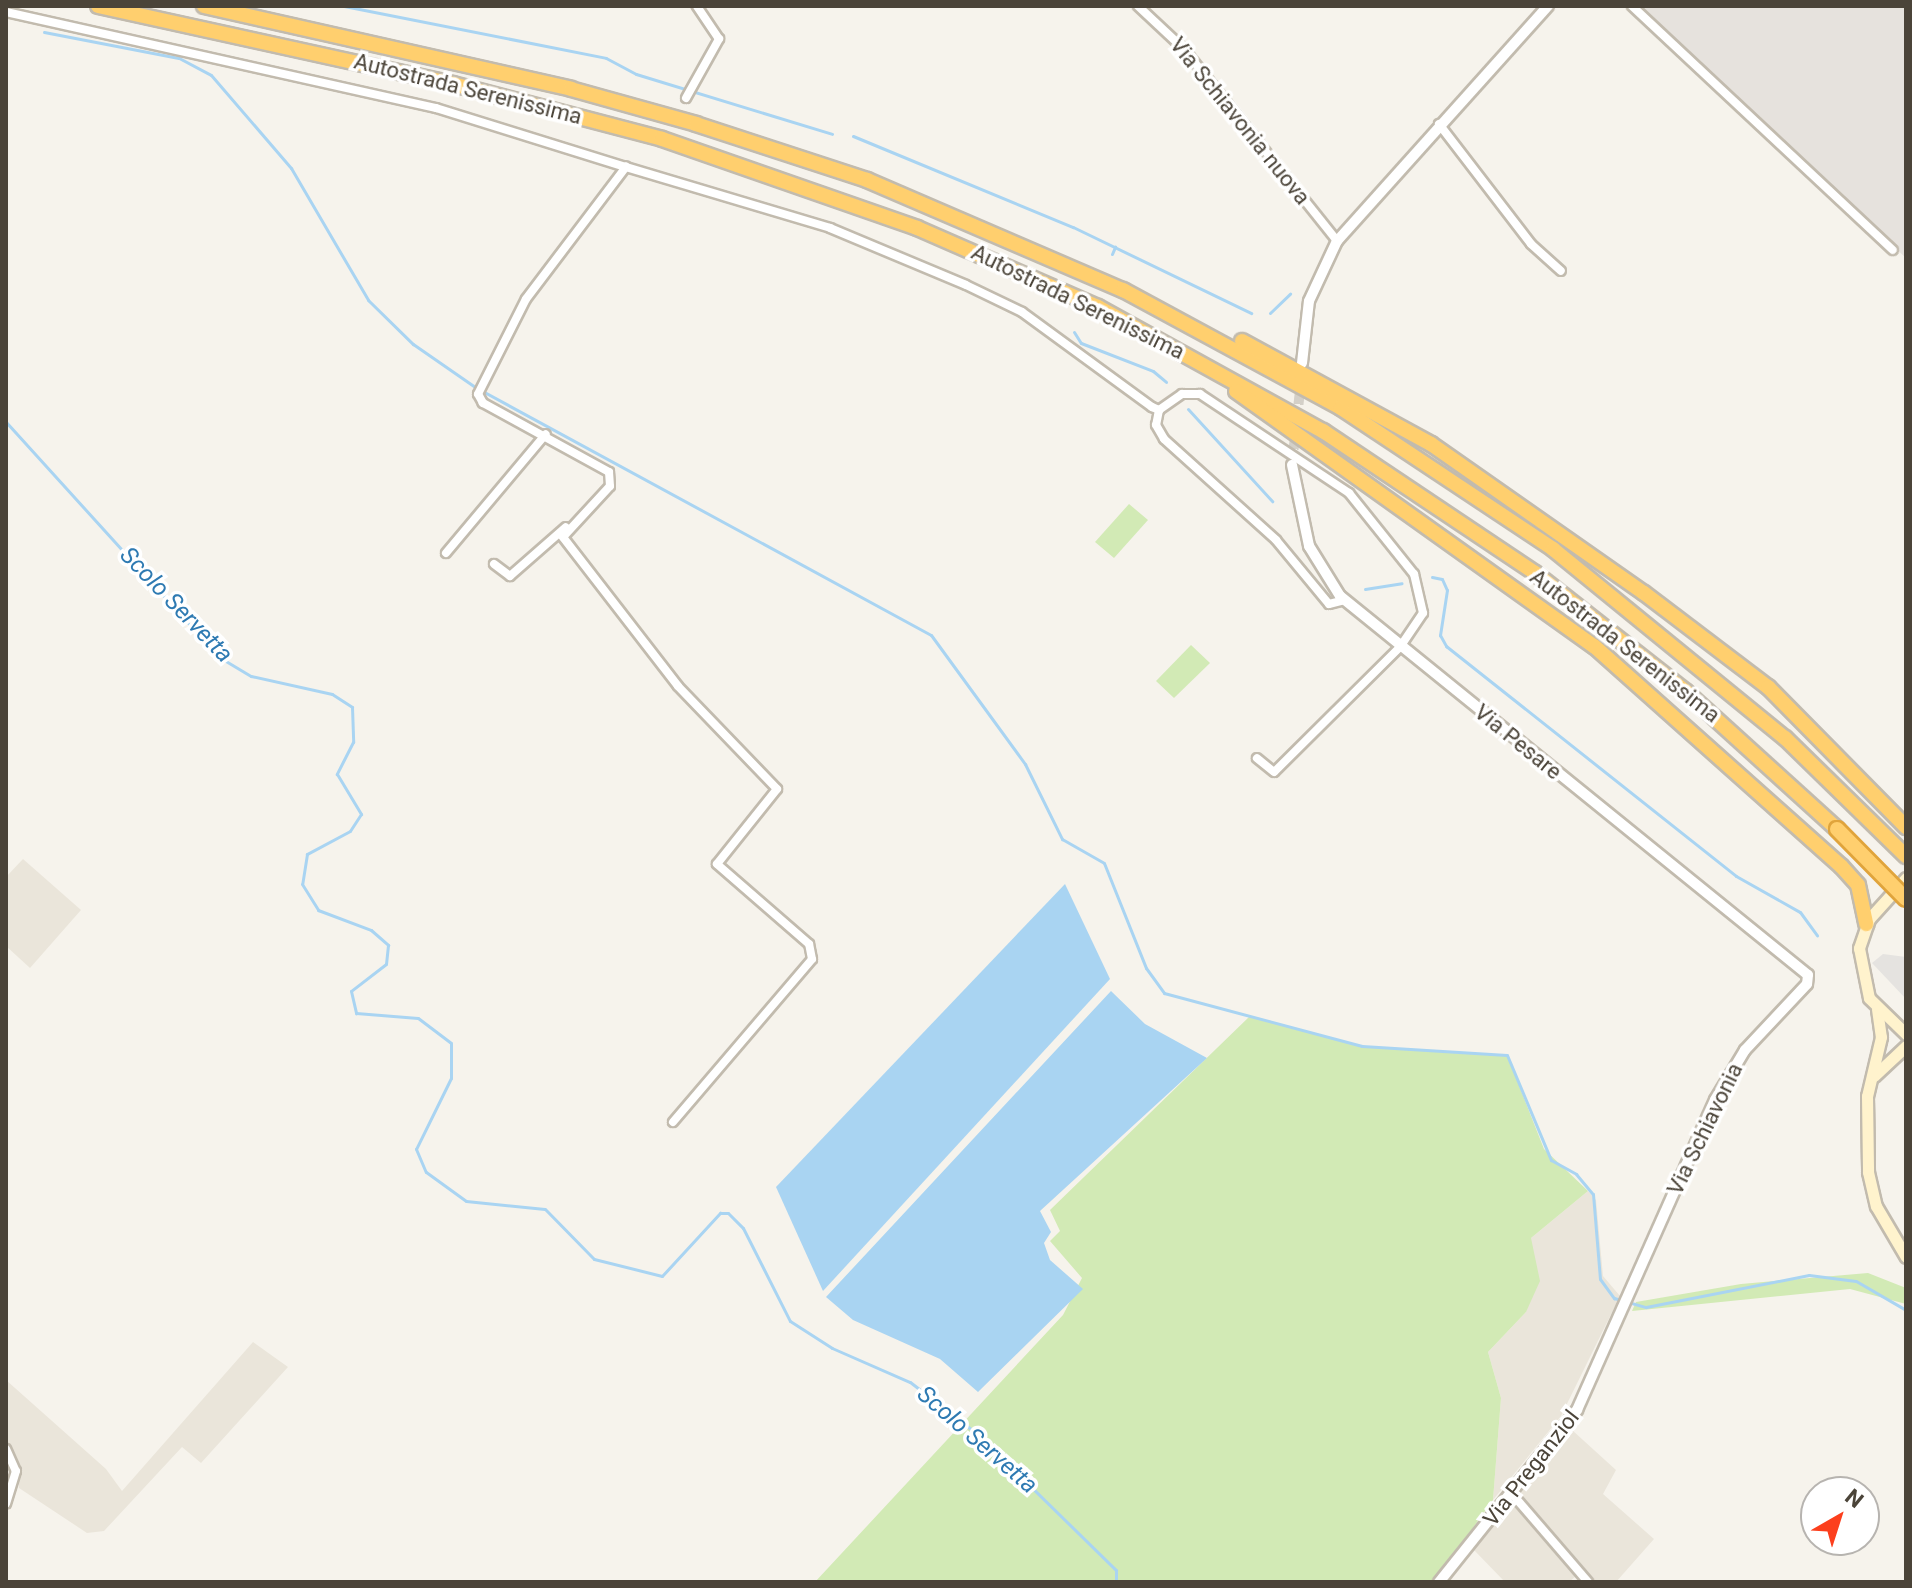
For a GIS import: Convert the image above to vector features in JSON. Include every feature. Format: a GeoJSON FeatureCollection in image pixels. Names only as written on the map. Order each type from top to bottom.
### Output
{"type":"FeatureCollection","features":[{"type":"Feature","properties":{"kind":"highway","name":"Autostrada Serenissima"},"geometry":{"type":"LineString","coordinates":[[98,6],[453,84],[662,139],[917,228],[1147,332],[1323,431],[1535,573],[1686,692],[1837,829],[1906,899]]}},
{"type":"Feature","properties":{"kind":"highway","name":"Autostrada Serenissima"},"geometry":{"type":"LineString","coordinates":[[204,6],[405,49],[696,124],[867,180],[1123,290],[1341,408],[1553,549],[1709,673],[1858,808],[1906,856]]}},
{"type":"Feature","properties":{"kind":"highway"},"geometry":{"type":"LineString","coordinates":[[1123,290],[1199,319],[1355,397],[1431,444],[1768,687],[1906,827]]}},
{"type":"Feature","properties":{"kind":"highway"},"geometry":{"type":"LineString","coordinates":[[1147,332],[1166,351],[1274,417],[1594,646],[1841,866],[1858,885],[1866,924]]}},
{"type":"Feature","properties":{"kind":"main road"},"geometry":{"type":"LineString","coordinates":[[1906,878],[1866,924],[1860,968],[1877,1009],[1881,1037],[1871,1080],[1868,1172],[1876,1206],[1906,1257]]}},
{"type":"Feature","properties":{"kind":"main road"},"geometry":{"type":"LineString","coordinates":[[1877,1009],[1906,1034]]}},
{"type":"Feature","properties":{"kind":"main road"},"geometry":{"type":"LineString","coordinates":[[1871,1080],[1906,1046]]}},
{"type":"Feature","properties":{"kind":"street"},"geometry":{"type":"LineString","coordinates":[[687,96],[719,39],[697,6]]}},
{"type":"Feature","properties":{"kind":"street","name":"Via Schiavonia nuova"},"geometry":{"type":"LineString","coordinates":[[1138,6],[1184,49],[1337,241]]}},
{"type":"Feature","properties":{"kind":"street"},"geometry":{"type":"LineString","coordinates":[[1302,363],[1309,301],[1337,241],[1548,6]]}},
{"type":"Feature","properties":{"kind":"street"},"geometry":{"type":"LineString","coordinates":[[1632,6],[1893,250]]}},
{"type":"Feature","properties":{"kind":"street"},"geometry":{"type":"LineString","coordinates":[[6,12],[436,108],[830,228],[1022,312],[1159,410]]}},
{"type":"Feature","properties":{"kind":"street"},"geometry":{"type":"LineString","coordinates":[[1439,124],[1531,244],[1561,271]]}},
{"type":"Feature","properties":{"kind":"street"},"geometry":{"type":"LineString","coordinates":[[494,564],[510,576],[567,526],[611,479],[597,462],[483,403],[481,387],[526,299],[626,167]]}},
{"type":"Feature","properties":{"kind":"street"},"geometry":{"type":"LineString","coordinates":[[1257,758],[1274,772],[1400,647],[1423,613],[1423,596],[1398,549],[1361,504],[1200,394],[1182,394],[1159,410],[1156,425],[1164,439],[1292,556],[1329,604],[1345,600]]}},
{"type":"Feature","properties":{"kind":"street"},"geometry":{"type":"LineString","coordinates":[[446,553],[546,434]]}},
{"type":"Feature","properties":{"kind":"street","name":"Via Pesare"},"geometry":{"type":"LineString","coordinates":[[1292,465],[1309,546],[1345,600],[1808,975]]}},
{"type":"Feature","properties":{"kind":"street"},"geometry":{"type":"LineString","coordinates":[[567,526],[569,546],[678,686],[775,783],[776,796],[717,864],[813,951],[807,967],[673,1122]]}},
{"type":"Feature","properties":{"kind":"street","name":"Via Schiavonia"},"geometry":{"type":"LineString","coordinates":[[1631,1296],[1730,1072],[1807,984],[1808,975]]}},
{"type":"Feature","properties":{"kind":"street","name":"Via Preganziol"},"geometry":{"type":"LineString","coordinates":[[1439,1582],[1513,1495],[1577,1410],[1631,1296]]}},
{"type":"Feature","properties":{"kind":"street"},"geometry":{"type":"LineString","coordinates":[[6,1449],[16,1471],[6,1503]]}},
{"type":"Feature","properties":{"kind":"street"},"geometry":{"type":"LineString","coordinates":[[1513,1495],[1588,1582]]}},
{"type":"Feature","properties":{"kind":"shaded area"},"geometry":{"type":"Polygon","coordinates":[[[1631,6],[1906,6],[1906,258],[1631,6]]]}},
{"type":"Feature","properties":{"kind":"shaded area"},"geometry":{"type":"Polygon","coordinates":[[[23,859],[81,910],[30,968],[6,946],[6,877],[23,859]]]}},
{"type":"Feature","properties":{"kind":"shaded area"},"geometry":{"type":"Polygon","coordinates":[[[1883,954],[1906,957],[1906,999],[1872,963],[1883,954]]]}},
{"type":"Feature","properties":{"kind":"shaded area"},"geometry":{"type":"Polygon","coordinates":[[[1588,1191],[1596,1200],[1603,1276],[1620,1296],[1561,1416],[1493,1500],[1501,1398],[1488,1352],[1526,1312],[1531,1238],[1588,1191]]]}},
{"type":"Feature","properties":{"kind":"shaded area"},"geometry":{"type":"Polygon","coordinates":[[[253,1342],[288,1367],[201,1463],[182,1447],[104,1531],[87,1533],[19,1488],[18,1469],[6,1449],[6,1380],[106,1469],[122,1491],[253,1342]]]}},
{"type":"Feature","properties":{"kind":"shaded area"},"geometry":{"type":"Polygon","coordinates":[[[1572,1430],[1616,1470],[1603,1494],[1654,1539],[1616,1582],[1582,1582],[1576,1576],[1569,1582],[1505,1582],[1473,1549],[1572,1430]]]}},
{"type":"Feature","properties":{"kind":"green space"},"geometry":{"type":"Polygon","coordinates":[[[1129,504],[1148,520],[1114,558],[1095,542],[1129,504]]]}},
{"type":"Feature","properties":{"kind":"green space"},"geometry":{"type":"Polygon","coordinates":[[[1191,645],[1210,663],[1174,698],[1156,681],[1191,645]]]}},
{"type":"Feature","properties":{"kind":"green space"},"geometry":{"type":"Polygon","coordinates":[[[1250,1016],[1362,1046],[1507,1055],[1544,1149],[1588,1191],[1531,1238],[1540,1281],[1526,1312],[1488,1352],[1501,1398],[1493,1500],[1434,1582],[815,1582],[1063,1315],[1082,1278],[1050,1241],[1060,1231],[1050,1210],[1250,1016]]]}},
{"type":"Feature","properties":{"kind":"green space"},"geometry":{"type":"Polygon","coordinates":[[[1868,1273],[1906,1288],[1906,1304],[1850,1289],[1632,1311],[1636,1302],[1741,1284],[1868,1273]]]}},
{"type":"Feature","properties":{"kind":"water"},"geometry":{"type":"Polygon","coordinates":[[[1065,884],[1110,979],[823,1291],[776,1187],[1065,884]]]}},
{"type":"Feature","properties":{"kind":"water"},"geometry":{"type":"Polygon","coordinates":[[[1111,991],[1145,1024],[1207,1058],[1040,1211],[1051,1232],[1044,1243],[1050,1260],[1083,1289],[978,1392],[940,1359],[853,1320],[826,1297],[1111,991]]]}},
{"type":"Feature","properties":{"kind":"waterway"},"geometry":{"type":"LineString","coordinates":[[344,6],[606,58],[636,74],[832,134]]}},
{"type":"Feature","properties":{"kind":"waterway"},"geometry":{"type":"LineString","coordinates":[[44,32],[179,58],[211,75],[291,168],[368,300],[413,344],[475,387],[931,635],[1025,764],[1062,839],[1104,863],[1146,968],[1164,993],[1362,1046],[1507,1055],[1551,1160],[1576,1174],[1593,1194],[1600,1279],[1614,1298],[1646,1307],[1809,1275],[1856,1281],[1906,1310]]}},
{"type":"Feature","properties":{"kind":"waterway"},"geometry":{"type":"LineString","coordinates":[[853,136],[1073,227],[1251,313]]}},
{"type":"Feature","properties":{"kind":"waterway"},"geometry":{"type":"LineString","coordinates":[[1112,254],[1115,247]]}},
{"type":"Feature","properties":{"kind":"waterway"},"geometry":{"type":"LineString","coordinates":[[1270,313],[1290,294]]}},
{"type":"Feature","properties":{"kind":"waterway"},"geometry":{"type":"LineString","coordinates":[[1074,332],[1081,343],[1153,371],[1166,382]]}},
{"type":"Feature","properties":{"kind":"waterway"},"geometry":{"type":"LineString","coordinates":[[1188,409],[1272,501]]}},
{"type":"Feature","properties":{"kind":"waterway","name":"Scolo Servetta"},"geometry":{"type":"LineString","coordinates":[[6,422],[219,657],[251,676],[332,694],[352,707],[353,742],[337,774],[361,814],[350,831],[307,854],[302,884],[318,910],[371,930],[388,945],[386,964],[351,991],[356,1013],[418,1018],[451,1043],[451,1078],[416,1149],[426,1172],[466,1201],[545,1209],[594,1259],[662,1276],[720,1213],[728,1213],[743,1228],[790,1321],[832,1348],[910,1382],[976,1433],[1116,1570],[1116,1582]]}},
{"type":"Feature","properties":{"kind":"waterway"},"geometry":{"type":"LineString","coordinates":[[1432,577],[1442,579],[1447,590],[1440,635],[1446,646],[1736,876],[1800,912],[1817,935]]}},
{"type":"Feature","properties":{"kind":"waterway"},"geometry":{"type":"LineString","coordinates":[[1365,589],[1402,583]]}},
{"type":"Feature","properties":{"kind":"tunnel"},"geometry":{"type":"LineString","coordinates":[[1292,464],[1301,381]]}}]}
